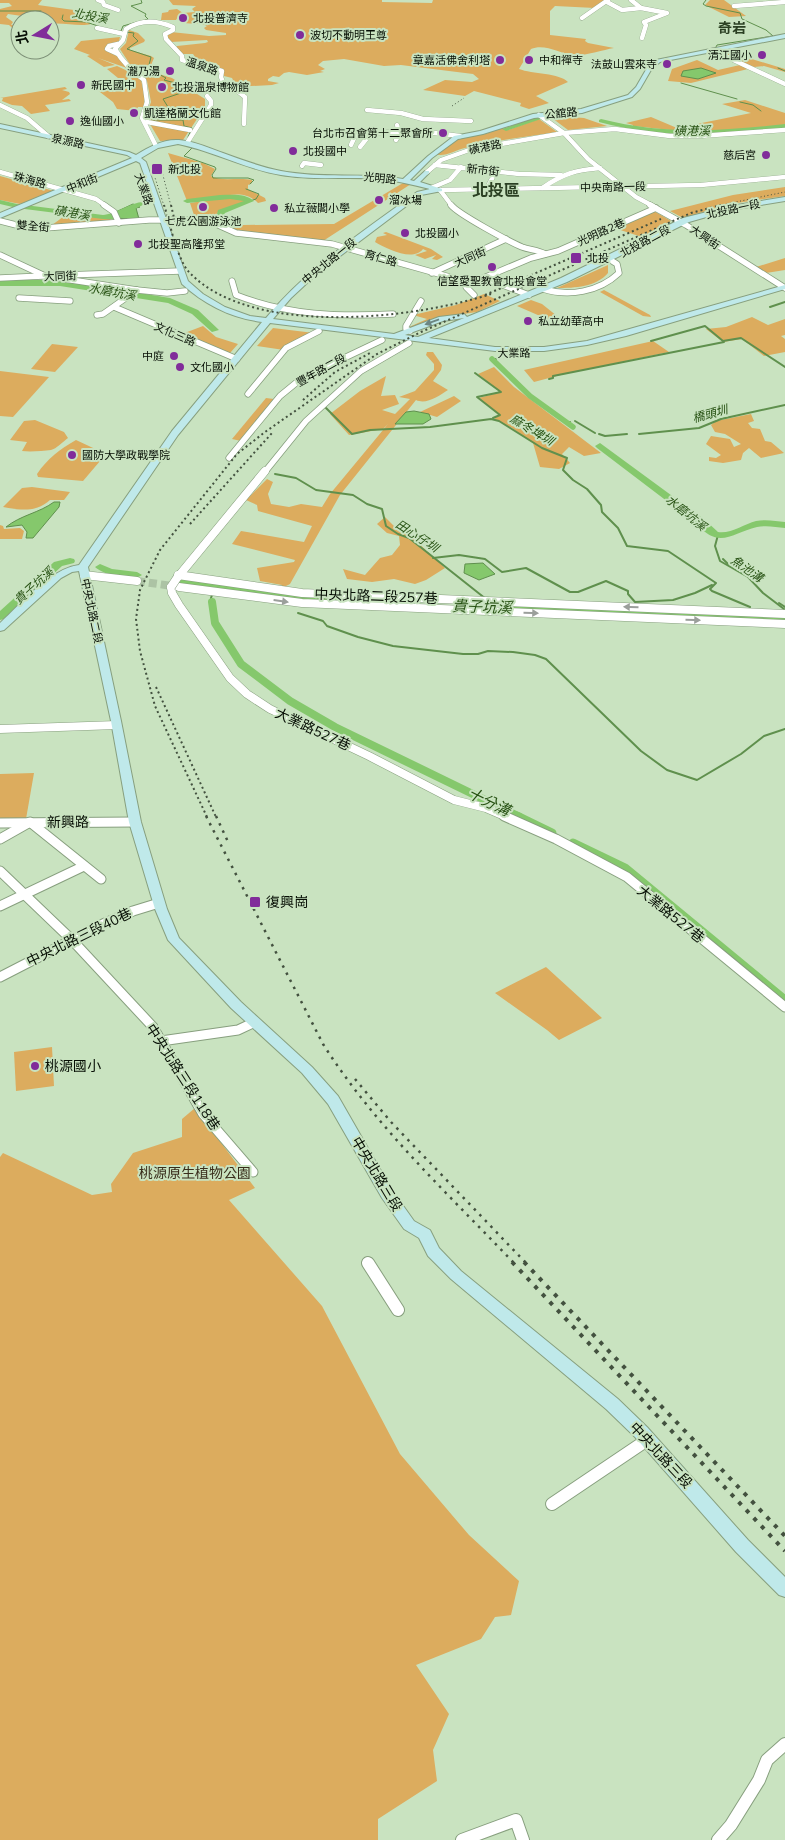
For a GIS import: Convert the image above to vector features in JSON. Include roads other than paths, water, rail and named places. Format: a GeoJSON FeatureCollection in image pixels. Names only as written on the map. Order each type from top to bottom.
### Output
{"type":"FeatureCollection","features":[{"type":"Feature","properties":{"kind":"street"},"geometry":{"type":"LineString","coordinates":[[98,0],[103,2],[104,5],[118,10]]}},
{"type":"Feature","properties":{"kind":"street"},"geometry":{"type":"LineString","coordinates":[[631,0],[641,8]]}},
{"type":"Feature","properties":{"kind":"street"},"geometry":{"type":"LineString","coordinates":[[582,18],[608,1],[622,10],[641,8],[667,12],[644,22],[646,25],[642,38]]}},
{"type":"Feature","properties":{"kind":"street"},"geometry":{"type":"LineString","coordinates":[[734,6],[785,2]]}},
{"type":"Feature","properties":{"kind":"street","name":"溫泉路"},"geometry":{"type":"LineString","coordinates":[[126,30],[152,22],[162,23],[174,28],[166,34],[166,39],[182,56],[182,60],[222,71],[221,77],[224,86],[236,90],[245,97],[244,124]]}},
{"type":"Feature","properties":{"kind":"street"},"geometry":{"type":"LineString","coordinates":[[96,34],[99,29],[126,30],[123,40],[115,49],[126,61],[129,69],[144,80],[148,102],[142,118],[156,146],[132,152],[120,152]]}},
{"type":"Feature","properties":{"kind":"street","name":"公舘路"},"geometry":{"type":"LineString","coordinates":[[405,181],[442,147],[460,136],[482,133],[542,117],[582,111],[626,98],[635,92],[649,69],[658,61],[785,36]]}},
{"type":"Feature","properties":{"kind":"street"},"geometry":{"type":"LineString","coordinates":[[118,44],[108,46],[107,50],[118,54]]}},
{"type":"Feature","properties":{"kind":"street"},"geometry":{"type":"LineString","coordinates":[[716,49],[785,84]]}},
{"type":"Feature","properties":{"kind":"street"},"geometry":{"type":"LineString","coordinates":[[192,144],[211,105],[211,101],[207,96]]}},
{"type":"Feature","properties":{"kind":"street"},"geometry":{"type":"LineString","coordinates":[[0,105],[27,118],[48,136]]}},
{"type":"Feature","properties":{"kind":"street"},"geometry":{"type":"LineString","coordinates":[[367,110],[401,113],[423,119],[470,121]]}},
{"type":"Feature","properties":{"kind":"street"},"geometry":{"type":"LineString","coordinates":[[542,117],[564,134]]}},
{"type":"Feature","properties":{"kind":"street"},"geometry":{"type":"LineString","coordinates":[[418,131],[423,119]]}},
{"type":"Feature","properties":{"kind":"street"},"geometry":{"type":"LineString","coordinates":[[147,122],[190,130]]}},
{"type":"Feature","properties":{"kind":"street"},"geometry":{"type":"LineString","coordinates":[[396,125],[400,133]]}},
{"type":"Feature","properties":{"kind":"street","name":"泉源路"},"geometry":{"type":"LineString","coordinates":[[0,126],[120,152],[136,158]]}},
{"type":"Feature","properties":{"kind":"street","name":"磺港路"},"geometry":{"type":"LineString","coordinates":[[415,183],[446,158],[472,149],[564,134],[616,129],[666,137],[785,130]]}},
{"type":"Feature","properties":{"kind":"street"},"geometry":{"type":"LineString","coordinates":[[360,147],[371,133],[418,131],[460,136]]}},
{"type":"Feature","properties":{"kind":"street"},"geometry":{"type":"LineString","coordinates":[[396,140],[400,133]]}},
{"type":"Feature","properties":{"kind":"street"},"geometry":{"type":"LineString","coordinates":[[351,146],[356,134],[369,134]]}},
{"type":"Feature","properties":{"kind":"street","name":"大興街"},"geometry":{"type":"LineString","coordinates":[[564,134],[588,160],[636,197],[682,222],[785,288]]}},
{"type":"Feature","properties":{"kind":"street","name":"光明路"},"geometry":{"type":"LineString","coordinates":[[136,158],[156,146],[167,143],[192,144],[246,164],[280,173],[301,176],[380,177],[415,183],[440,190]]}},
{"type":"Feature","properties":{"kind":"street","name":"中和街"},"geometry":{"type":"LineString","coordinates":[[0,216],[127,164],[136,158]]}},
{"type":"Feature","properties":{"kind":"street","name":"大業路"},"geometry":{"type":"LineString","coordinates":[[136,158],[135,166],[159,220],[176,271],[185,291],[214,310],[235,318],[382,340],[413,342]]}},
{"type":"Feature","properties":{"kind":"street"},"geometry":{"type":"LineString","coordinates":[[302,166],[304,163],[321,165]]}},
{"type":"Feature","properties":{"kind":"street","name":"新市街"},"geometry":{"type":"LineString","coordinates":[[435,165],[560,175]]}},
{"type":"Feature","properties":{"kind":"street"},"geometry":{"type":"LineString","coordinates":[[431,188],[450,180],[461,168]]}},
{"type":"Feature","properties":{"kind":"street"},"geometry":{"type":"LineString","coordinates":[[542,189],[560,175],[578,170],[600,168]]}},
{"type":"Feature","properties":{"kind":"street"},"geometry":{"type":"LineString","coordinates":[[415,171],[427,172]]}},
{"type":"Feature","properties":{"kind":"street"},"geometry":{"type":"LineString","coordinates":[[486,190],[496,171]]}},
{"type":"Feature","properties":{"kind":"street","name":"珠海路"},"geometry":{"type":"LineString","coordinates":[[0,172],[66,189],[96,199],[114,212],[118,221]]}},
{"type":"Feature","properties":{"kind":"street","name":"中央南路一段"},"geometry":{"type":"LineString","coordinates":[[440,190],[701,186],[784,176]]}},
{"type":"Feature","properties":{"kind":"street"},"geometry":{"type":"LineString","coordinates":[[415,183],[419,193]]}},
{"type":"Feature","properties":{"kind":"street"},"geometry":{"type":"LineString","coordinates":[[440,190],[454,208],[506,239],[545,254]]}},
{"type":"Feature","properties":{"kind":"street","name":"中央北路一段"},"geometry":{"type":"LineString","coordinates":[[237,359],[297,287],[346,247],[419,193],[440,190]]}},
{"type":"Feature","properties":{"kind":"street","name":"北投路一段"},"geometry":{"type":"LineString","coordinates":[[682,222],[731,208],[785,199]]}},
{"type":"Feature","properties":{"kind":"street","name":"光明路2巷"},"geometry":{"type":"LineString","coordinates":[[545,254],[558,251],[656,208]]}},
{"type":"Feature","properties":{"kind":"street","name":"雙全街"},"geometry":{"type":"LineString","coordinates":[[0,222],[24,227],[45,228],[118,221],[159,220]]}},
{"type":"Feature","properties":{"kind":"street","name":"育仁路"},"geometry":{"type":"LineString","coordinates":[[159,220],[207,220],[232,232],[246,236],[315,242],[346,247],[464,281],[484,278],[530,258],[545,254]]}},
{"type":"Feature","properties":{"kind":"street","name":"北投路二段"},"geometry":{"type":"LineString","coordinates":[[489,310],[529,295],[609,259],[682,222]]}},
{"type":"Feature","properties":{"kind":"street","name":"大同街"},"geometry":{"type":"LineString","coordinates":[[432,273],[506,239]]}},
{"type":"Feature","properties":{"kind":"street"},"geometry":{"type":"LineString","coordinates":[[0,255],[45,276],[133,293],[185,291]]}},
{"type":"Feature","properties":{"kind":"street","name":"北投路二段"},"geometry":{"type":"LineString","coordinates":[[543,289],[550,291],[574,291],[604,286],[619,273],[616,261],[609,259]]}},
{"type":"Feature","properties":{"kind":"street","name":"大業路"},"geometry":{"type":"LineString","coordinates":[[176,271],[200,297],[223,309],[267,323],[495,354],[563,351],[592,347],[785,288]]}},
{"type":"Feature","properties":{"kind":"street","name":"大同街"},"geometry":{"type":"LineString","coordinates":[[0,278],[176,271]]}},
{"type":"Feature","properties":{"kind":"street"},"geometry":{"type":"LineString","coordinates":[[484,278],[529,295]]}},
{"type":"Feature","properties":{"kind":"street"},"geometry":{"type":"LineString","coordinates":[[232,280],[236,295],[256,303],[278,308],[342,315],[392,314]]}},
{"type":"Feature","properties":{"kind":"street"},"geometry":{"type":"LineString","coordinates":[[464,281],[466,287],[474,295]]}},
{"type":"Feature","properties":{"kind":"street"},"geometry":{"type":"LineString","coordinates":[[97,315],[104,314],[133,293]]}},
{"type":"Feature","properties":{"kind":"street"},"geometry":{"type":"LineString","coordinates":[[19,298],[70,301]]}},
{"type":"Feature","properties":{"kind":"street"},"geometry":{"type":"LineString","coordinates":[[410,331],[406,329],[406,326],[421,300]]}},
{"type":"Feature","properties":{"kind":"street","name":"文化三路"},"geometry":{"type":"LineString","coordinates":[[114,307],[237,359]]}},
{"type":"Feature","properties":{"kind":"street"},"geometry":{"type":"LineString","coordinates":[[175,587],[178,576],[306,420],[362,371],[390,354],[413,342],[489,310]]}},
{"type":"Feature","properties":{"kind":"street"},"geometry":{"type":"LineString","coordinates":[[382,340],[392,340],[442,319],[489,310]]}},
{"type":"Feature","properties":{"kind":"street"},"geometry":{"type":"LineString","coordinates":[[248,394],[286,348],[319,331]]}},
{"type":"Feature","properties":{"kind":"street","name":"豐年路二段"},"geometry":{"type":"LineString","coordinates":[[229,458],[280,396],[302,378],[382,340]]}},
{"type":"Feature","properties":{"kind":"street"},"geometry":{"type":"LineString","coordinates":[[390,354],[392,340]]}},
{"type":"Feature","properties":{"kind":"street","name":"中央北路二段"},"geometry":{"type":"LineString","coordinates":[[135,822],[84,567],[175,433],[237,359]]}},
{"type":"Feature","properties":{"kind":"street"},"geometry":{"type":"LineString","coordinates":[[0,628],[58,576],[69,569],[84,567],[137,581]]}},
{"type":"Feature","properties":{"kind":"street","name":"中央北路二段257巷"},"geometry":{"type":"LineString","coordinates":[[178,576],[302,593],[785,614]]}},
{"type":"Feature","properties":{"kind":"street"},"geometry":{"type":"LineString","coordinates":[[233,594],[238,584]]}},
{"type":"Feature","properties":{"kind":"street","name":"中央北路二段257巷"},"geometry":{"type":"LineString","coordinates":[[175,587],[302,603],[785,624]]}},
{"type":"Feature","properties":{"kind":"street","name":"大業路527巷"},"geometry":{"type":"LineString","coordinates":[[175,587],[172,593],[179,605],[230,678],[247,694],[270,709],[361,752],[454,800],[486,808],[556,839],[627,877],[785,1007]]}},
{"type":"Feature","properties":{"kind":"street"},"geometry":{"type":"LineString","coordinates":[[0,730],[116,724]]}},
{"type":"Feature","properties":{"kind":"street"},"geometry":{"type":"LineString","coordinates":[[0,839],[30,822],[100,879]]}},
{"type":"Feature","properties":{"kind":"street","name":"新興路"},"geometry":{"type":"LineString","coordinates":[[0,823],[135,822]]}},
{"type":"Feature","properties":{"kind":"street","name":"中央北路三段"},"geometry":{"type":"LineString","coordinates":[[135,822],[159,903],[174,940],[236,1005],[306,1070],[333,1100],[387,1194],[410,1226],[425,1234],[433,1252],[456,1275],[612,1404],[647,1440],[742,1546],[785,1589]]}},
{"type":"Feature","properties":{"kind":"street"},"geometry":{"type":"LineString","coordinates":[[0,906],[84,866]]}},
{"type":"Feature","properties":{"kind":"street","name":"中央北路三段118巷"},"geometry":{"type":"LineString","coordinates":[[0,871],[72,940],[153,1027],[203,1114],[253,1172]]}},
{"type":"Feature","properties":{"kind":"street","name":"中央北路三段40巷"},"geometry":{"type":"LineString","coordinates":[[1,975],[140,908],[159,903]]}},
{"type":"Feature","properties":{"kind":"street"},"geometry":{"type":"LineString","coordinates":[[161,1040],[238,1030],[255,1022]]}},
{"type":"Feature","properties":{"kind":"street"},"geometry":{"type":"LineString","coordinates":[[368,1263],[398,1310]]}},
{"type":"Feature","properties":{"kind":"street"},"geometry":{"type":"LineString","coordinates":[[552,1504],[647,1440]]}},
{"type":"Feature","properties":{"kind":"street"},"geometry":{"type":"LineString","coordinates":[[718,1840],[731,1825],[754,1787],[767,1760],[785,1744]]}},
{"type":"Feature","properties":{"kind":"street"},"geometry":{"type":"LineString","coordinates":[[462,1840],[516,1820],[523,1840]]}},
{"type":"Feature","properties":{"kind":"waterway","name":"北投溪"},"geometry":{"type":"LineString","coordinates":[[141,0],[142,3],[131,6],[146,14],[145,16],[148,19],[145,20]]}},
{"type":"Feature","properties":{"kind":"waterway"},"geometry":{"type":"LineString","coordinates":[[706,0],[703,4],[706,6],[740,13],[742,19],[766,30],[773,36],[717,45],[716,47]]}},
{"type":"Feature","properties":{"kind":"waterway","name":"北投溪"},"geometry":{"type":"LineString","coordinates":[[0,11],[10,11]]}},
{"type":"Feature","properties":{"kind":"waterway","name":"北投溪"},"geometry":{"type":"LineString","coordinates":[[63,15],[62,19],[64,21],[86,22],[98,26]]}},
{"type":"Feature","properties":{"kind":"waterway","name":"北投溪"},"geometry":{"type":"LineString","coordinates":[[121,31],[123,26],[137,22]]}},
{"type":"Feature","properties":{"kind":"waterway","name":"北投溪"},"geometry":{"type":"LineString","coordinates":[[118,31],[134,33],[133,36],[138,41],[127,49],[151,57],[149,65],[151,70],[166,78],[164,80],[179,84],[181,93],[163,99],[168,107],[167,110],[149,117],[153,120],[183,120],[184,126],[192,128],[188,137]]}},
{"type":"Feature","properties":{"kind":"waterway"},"geometry":{"type":"LineString","coordinates":[[778,68],[785,71]]}},
{"type":"Feature","properties":{"kind":"waterway"},"geometry":{"type":"LineString","coordinates":[[681,83],[737,99]]}},
{"type":"Feature","properties":{"kind":"waterway"},"geometry":{"type":"LineString","coordinates":[[740,102],[753,105],[761,111]]}},
{"type":"Feature","properties":{"kind":"waterway","name":"磺港溪"},"geometry":{"type":"LineString","coordinates":[[506,129],[539,118]]}},
{"type":"Feature","properties":{"kind":"waterway","name":"磺港溪"},"geometry":{"type":"LineString","coordinates":[[601,121],[623,127],[669,133],[716,133],[785,126]]}},
{"type":"Feature","properties":{"kind":"waterway","name":"北投溪"},"geometry":{"type":"LineString","coordinates":[[193,147],[184,156],[215,167],[216,169],[212,175],[213,178],[248,178],[254,180],[250,184]]}},
{"type":"Feature","properties":{"kind":"waterway","name":"北投溪"},"geometry":{"type":"LineString","coordinates":[[246,189],[259,194],[256,199],[250,201]]}},
{"type":"Feature","properties":{"kind":"waterway","name":"磺港溪"},"geometry":{"type":"LineString","coordinates":[[187,201],[230,197],[245,198],[250,201],[221,212],[220,218]]}},
{"type":"Feature","properties":{"kind":"waterway","name":"磺港溪"},"geometry":{"type":"LineString","coordinates":[[0,202],[17,206],[103,217],[111,217],[143,203]]}},
{"type":"Feature","properties":{"kind":"waterway","name":"水磨坑溪"},"geometry":{"type":"LineString","coordinates":[[0,283],[60,283],[170,301],[195,312],[215,330]]}},
{"type":"Feature","properties":{"kind":"waterway"},"geometry":{"type":"LineString","coordinates":[[770,307],[785,302]]}},
{"type":"Feature","properties":{"kind":"waterway"},"geometry":{"type":"LineString","coordinates":[[651,341],[705,326],[723,341],[741,338],[785,367]]}},
{"type":"Feature","properties":{"kind":"waterway"},"geometry":{"type":"LineString","coordinates":[[549,379],[553,378],[553,376],[724,342]]}},
{"type":"Feature","properties":{"kind":"waterway","name":"水磨坑溪"},"geometry":{"type":"LineString","coordinates":[[492,359],[530,396],[573,427]]}},
{"type":"Feature","properties":{"kind":"waterway"},"geometry":{"type":"LineString","coordinates":[[475,373],[501,392],[477,397],[500,415],[493,418]]}},
{"type":"Feature","properties":{"kind":"waterway","name":"橋頭圳"},"geometry":{"type":"LineString","coordinates":[[639,434],[699,428],[721,419],[785,405]]}},
{"type":"Feature","properties":{"kind":"waterway","name":"麻冬埤圳"},"geometry":{"type":"LineString","coordinates":[[326,408],[352,434],[370,430],[430,427],[491,419],[499,421],[542,448],[567,458],[563,470],[573,480],[587,489],[601,505],[602,512],[618,528],[627,546],[668,551],[716,583],[710,589],[712,591],[750,607]]}},
{"type":"Feature","properties":{"kind":"waterway","name":"橋頭圳"},"geometry":{"type":"LineString","coordinates":[[575,421],[595,433]]}},
{"type":"Feature","properties":{"kind":"waterway","name":"橋頭圳"},"geometry":{"type":"LineString","coordinates":[[599,434],[605,436],[627,434]]}},
{"type":"Feature","properties":{"kind":"waterway","name":"水磨坑溪"},"geometry":{"type":"LineString","coordinates":[[600,446],[701,522],[714,534],[727,535],[760,523],[785,525]]}},
{"type":"Feature","properties":{"kind":"waterway","name":"田心仔圳"},"geometry":{"type":"LineString","coordinates":[[275,474],[296,478],[316,490],[353,495],[367,504],[382,509],[386,526],[398,534],[409,538],[434,558]]}},
{"type":"Feature","properties":{"kind":"waterway","name":"魚池溝"},"geometry":{"type":"LineString","coordinates":[[718,535],[715,546],[720,561],[748,577],[763,593],[784,609]]}},
{"type":"Feature","properties":{"kind":"waterway"},"geometry":{"type":"LineString","coordinates":[[434,558],[459,555],[485,559],[502,572],[526,568],[570,592],[578,592],[606,581],[628,591],[628,594],[635,602],[673,600],[712,585]]}},
{"type":"Feature","properties":{"kind":"waterway","name":"田心仔圳"},"geometry":{"type":"LineString","coordinates":[[434,558],[486,599]]}},
{"type":"Feature","properties":{"kind":"waterway","name":"魚池溝"},"geometry":{"type":"LineString","coordinates":[[723,559],[729,565]]}},
{"type":"Feature","properties":{"kind":"waterway","name":"貴子坑溪"},"geometry":{"type":"LineString","coordinates":[[0,617],[58,564],[70,561]]}},
{"type":"Feature","properties":{"kind":"waterway","name":"貴子坑溪"},"geometry":{"type":"LineString","coordinates":[[100,567],[110,572],[137,575]]}},
{"type":"Feature","properties":{"kind":"waterway","name":"貴子坑溪"},"geometry":{"type":"LineString","coordinates":[[180,582],[336,601]]}},
{"type":"Feature","properties":{"kind":"waterway"},"geometry":{"type":"LineString","coordinates":[[212,602],[211,598],[215,586]]}},
{"type":"Feature","properties":{"kind":"waterway","name":"十分溝"},"geometry":{"type":"LineString","coordinates":[[212,602],[215,623],[241,664],[290,701],[335,727],[520,817]]}},
{"type":"Feature","properties":{"kind":"waterway","name":"魚池溝"},"geometry":{"type":"LineString","coordinates":[[779,603],[785,607]]}},
{"type":"Feature","properties":{"kind":"waterway","name":"貴子坑溪"},"geometry":{"type":"LineString","coordinates":[[514,609],[785,620]]}},
{"type":"Feature","properties":{"kind":"waterway"},"geometry":{"type":"LineString","coordinates":[[298,613],[323,621],[327,626],[358,637],[393,646],[463,654],[478,654],[488,651],[513,652],[535,655],[546,659],[641,751],[667,770],[697,780],[741,754],[764,736],[785,729]]}},
{"type":"Feature","properties":{"kind":"waterway","name":"十分溝"},"geometry":{"type":"LineString","coordinates":[[517,816],[552,833]]}},
{"type":"Feature","properties":{"kind":"waterway","name":"十分溝"},"geometry":{"type":"LineString","coordinates":[[573,843],[625,868],[785,1000]]}},
{"type":"Feature","properties":{"kind":"tunnel"},"geometry":{"type":"LineString","coordinates":[[137,581],[179,587]]}},
{"type":"Feature","properties":{"kind":"railway"},"geometry":{"type":"LineString","coordinates":[[452,106],[464,98]]}},
{"type":"Feature","properties":{"kind":"railway"},"geometry":{"type":"LineString","coordinates":[[160,164],[171,206]]}},
{"type":"Feature","properties":{"kind":"railway"},"geometry":{"type":"LineString","coordinates":[[151,165],[164,206]]}},
{"type":"Feature","properties":{"kind":"railway"},"geometry":{"type":"LineString","coordinates":[[716,206],[785,192]]}},
{"type":"Feature","properties":{"kind":"railway"},"geometry":{"type":"LineString","coordinates":[[164,205],[177,250],[189,272],[217,293],[252,307],[291,315],[334,317],[378,315],[458,303],[491,294]]}},
{"type":"Feature","properties":{"kind":"railway"},"geometry":{"type":"LineString","coordinates":[[171,205],[175,222]]}},
{"type":"Feature","properties":{"kind":"railway"},"geometry":{"type":"LineString","coordinates":[[207,817],[155,706],[140,651],[136,619],[140,590],[160,550],[237,454],[265,432],[377,354],[421,332],[691,213],[721,205]]}},
{"type":"Feature","properties":{"kind":"railway"},"geometry":{"type":"LineString","coordinates":[[485,295],[661,219]]}},
{"type":"Feature","properties":{"kind":"railway"},"geometry":{"type":"LineString","coordinates":[[303,400],[335,372],[372,352]]}},
{"type":"Feature","properties":{"kind":"railway"},"geometry":{"type":"LineString","coordinates":[[190,524],[272,433]]}},
{"type":"Feature","properties":{"kind":"railway"},"geometry":{"type":"LineString","coordinates":[[156,687],[216,817]]}},
{"type":"Feature","properties":{"kind":"railway"},"geometry":{"type":"LineString","coordinates":[[206,816],[323,1044],[343,1074],[365,1103],[413,1158],[514,1263]]}},
{"type":"Feature","properties":{"kind":"railway"},"geometry":{"type":"LineString","coordinates":[[216,816],[229,844]]}},
{"type":"Feature","properties":{"kind":"railway"},"geometry":{"type":"LineString","coordinates":[[355,1079],[391,1122],[526,1263]]}},
{"type":"Feature","properties":{"kind":"railway"},"geometry":{"type":"LineString","coordinates":[[512,1262],[785,1551]]}},
{"type":"Feature","properties":{"kind":"railway"},"geometry":{"type":"LineString","coordinates":[[524,1262],[785,1536]]}},
{"type":"Feature","properties":{"kind":"place","name":"北投普濟寺"},"geometry":{"type":"Point","coordinates":[183,18]}},
{"type":"Feature","properties":{"kind":"place","name":"波切不動明王尊"},"geometry":{"type":"Point","coordinates":[300,35]}},
{"type":"Feature","properties":{"kind":"place","name":"清江國小"},"geometry":{"type":"Point","coordinates":[762,55]}},
{"type":"Feature","properties":{"kind":"place","name":"章嘉活佛舍利塔"},"geometry":{"type":"Point","coordinates":[500,60]}},
{"type":"Feature","properties":{"kind":"place","name":"中和禪寺"},"geometry":{"type":"Point","coordinates":[529,60]}},
{"type":"Feature","properties":{"kind":"place","name":"法鼓山雲來寺"},"geometry":{"type":"Point","coordinates":[667,64]}},
{"type":"Feature","properties":{"kind":"place","name":"瀧乃湯"},"geometry":{"type":"Point","coordinates":[170,71]}},
{"type":"Feature","properties":{"kind":"place","name":"新民國中"},"geometry":{"type":"Point","coordinates":[81,85]}},
{"type":"Feature","properties":{"kind":"place","name":"北投溫泉博物館"},"geometry":{"type":"Point","coordinates":[162,87]}},
{"type":"Feature","properties":{"kind":"place","name":"凱達格蘭文化館"},"geometry":{"type":"Point","coordinates":[134,113]}},
{"type":"Feature","properties":{"kind":"place","name":"逸仙國小"},"geometry":{"type":"Point","coordinates":[70,121]}},
{"type":"Feature","properties":{"kind":"place","name":"台北市召會第十二聚會所"},"geometry":{"type":"Point","coordinates":[443,133]}},
{"type":"Feature","properties":{"kind":"place","name":"北投國中"},"geometry":{"type":"Point","coordinates":[293,151]}},
{"type":"Feature","properties":{"kind":"place","name":"慈后宮"},"geometry":{"type":"Point","coordinates":[766,155]}},
{"type":"Feature","properties":{"kind":"place","name":"新北投"},"geometry":{"type":"Point","coordinates":[157,169]}},
{"type":"Feature","properties":{"kind":"place","name":"溜冰場"},"geometry":{"type":"Point","coordinates":[379,200]}},
{"type":"Feature","properties":{"kind":"place","name":"七虎公園游泳池"},"geometry":{"type":"Point","coordinates":[203,207]}},
{"type":"Feature","properties":{"kind":"place","name":"私立薇閣小學"},"geometry":{"type":"Point","coordinates":[274,208]}},
{"type":"Feature","properties":{"kind":"place","name":"北投國小"},"geometry":{"type":"Point","coordinates":[405,233]}},
{"type":"Feature","properties":{"kind":"place","name":"北投聖高隆邦堂"},"geometry":{"type":"Point","coordinates":[138,244]}},
{"type":"Feature","properties":{"kind":"place","name":"北投"},"geometry":{"type":"Point","coordinates":[576,258]}},
{"type":"Feature","properties":{"kind":"place","name":"信望愛聖教會北投會堂"},"geometry":{"type":"Point","coordinates":[492,267]}},
{"type":"Feature","properties":{"kind":"place","name":"私立幼華高中"},"geometry":{"type":"Point","coordinates":[528,321]}},
{"type":"Feature","properties":{"kind":"place","name":"中庭"},"geometry":{"type":"Point","coordinates":[174,356]}},
{"type":"Feature","properties":{"kind":"place","name":"文化國小"},"geometry":{"type":"Point","coordinates":[180,367]}},
{"type":"Feature","properties":{"kind":"place","name":"國防大學政戰學院"},"geometry":{"type":"Point","coordinates":[72,455]}},
{"type":"Feature","properties":{"kind":"place","name":"復興崗"},"geometry":{"type":"Point","coordinates":[255,902]}},
{"type":"Feature","properties":{"kind":"place","name":"桃源國小"},"geometry":{"type":"Point","coordinates":[35,1066]}},
{"type":"Feature","properties":{"kind":"district","name":"奇岩"},"geometry":{"type":"Point","coordinates":[732,28]}},
{"type":"Feature","properties":{"kind":"district","name":"北投區"},"geometry":{"type":"Point","coordinates":[496,190]}},
{"type":"Feature","properties":{"kind":"park label","name":"桃源原生植物公園"},"geometry":{"type":"Point","coordinates":[195,1173]}}]}
